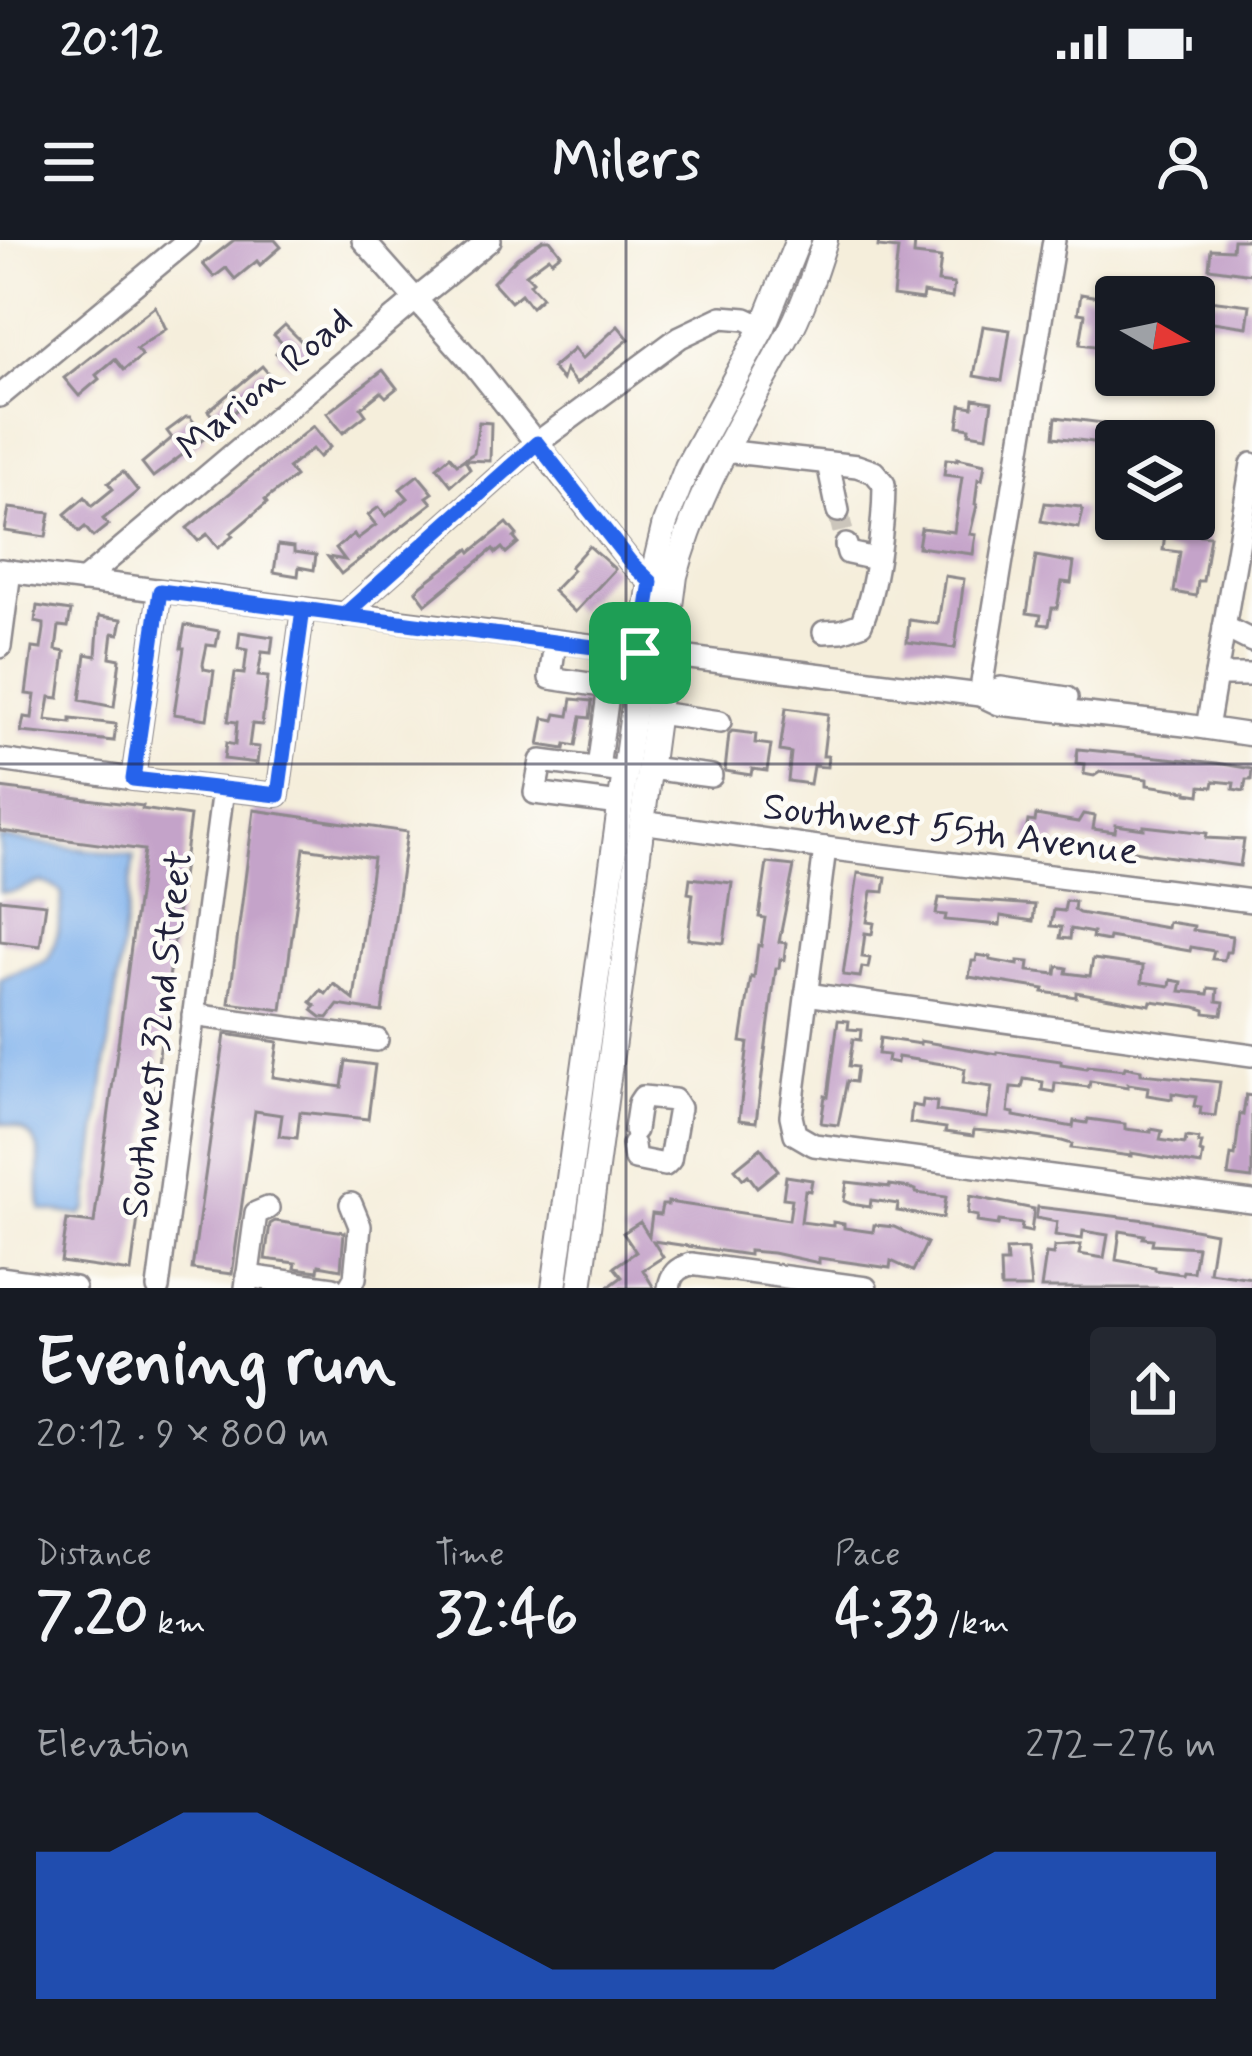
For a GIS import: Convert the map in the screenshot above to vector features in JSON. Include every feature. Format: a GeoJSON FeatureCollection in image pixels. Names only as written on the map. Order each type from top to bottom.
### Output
{"type":"FeatureCollection","features":[{"type":"Feature","properties":{"kind":"main road"},"geometry":{"type":"LineString","coordinates":[[554,1288],[620,804],[657,713],[651,582],[665,523],[687,466],[763,327],[798,240]]}},
{"type":"Feature","properties":{"kind":"main road"},"geometry":{"type":"LineString","coordinates":[[580,1288],[641,822],[636,770],[653,655],[688,530],[724,451],[786,340],[817,248]]}},
{"type":"Feature","properties":{"kind":"main road"},"geometry":{"type":"LineString","coordinates":[[763,327],[763,378]]}},
{"type":"Feature","properties":{"kind":"street"},"geometry":{"type":"LineString","coordinates":[[0,396],[188,240]]}},
{"type":"Feature","properties":{"kind":"street"},"geometry":{"type":"LineString","coordinates":[[363,240],[476,367],[651,582]]}},
{"type":"Feature","properties":{"kind":"street","name":"Marion Road"},"geometry":{"type":"LineString","coordinates":[[83,581],[490,240]]}},
{"type":"Feature","properties":{"kind":"street"},"geometry":{"type":"LineString","coordinates":[[980,695],[1054,240]]}},
{"type":"Feature","properties":{"kind":"street"},"geometry":{"type":"LineString","coordinates":[[344,615],[537,443],[680,337],[722,317],[746,319],[763,327]]}},
{"type":"Feature","properties":{"kind":"street"},"geometry":{"type":"LineString","coordinates":[[724,451],[857,466],[874,472],[884,484],[868,607],[860,624],[824,632]]}},
{"type":"Feature","properties":{"kind":"street"},"geometry":{"type":"LineString","coordinates":[[828,463],[838,511]]}},
{"type":"Feature","properties":{"kind":"street"},"geometry":{"type":"LineString","coordinates":[[1208,723],[1252,464]]}},
{"type":"Feature","properties":{"kind":"street"},"geometry":{"type":"LineString","coordinates":[[846,545],[848,554],[876,559]]}},
{"type":"Feature","properties":{"kind":"street"},"geometry":{"type":"LineString","coordinates":[[0,647],[5,570],[980,695],[999,704],[1252,723]]}},
{"type":"Feature","properties":{"kind":"street"},"geometry":{"type":"LineString","coordinates":[[133,779],[160,591]]}},
{"type":"Feature","properties":{"kind":"street"},"geometry":{"type":"LineString","coordinates":[[0,760],[278,795],[303,609]]}},
{"type":"Feature","properties":{"kind":"street"},"geometry":{"type":"LineString","coordinates":[[1224,627],[1252,640]]}},
{"type":"Feature","properties":{"kind":"street"},"geometry":{"type":"LineString","coordinates":[[555,643],[550,678],[609,687],[598,768]]}},
{"type":"Feature","properties":{"kind":"street"},"geometry":{"type":"LineString","coordinates":[[1216,675],[1252,675]]}},
{"type":"Feature","properties":{"kind":"street"},"geometry":{"type":"LineString","coordinates":[[657,713],[720,722]]}},
{"type":"Feature","properties":{"kind":"street"},"geometry":{"type":"LineString","coordinates":[[1208,723],[1252,735]]}},
{"type":"Feature","properties":{"kind":"street"},"geometry":{"type":"LineString","coordinates":[[620,804],[535,793],[541,761],[711,776]]}},
{"type":"Feature","properties":{"kind":"street","name":"Southwest 32nd Street"},"geometry":{"type":"LineString","coordinates":[[158,1288],[224,789]]}},
{"type":"Feature","properties":{"kind":"street","name":"Southwest 55th Avenue"},"geometry":{"type":"LineString","coordinates":[[641,822],[1252,901]]}},
{"type":"Feature","properties":{"kind":"street"},"geometry":{"type":"LineString","coordinates":[[825,848],[791,1116],[795,1134],[814,1145],[1252,1202]]}},
{"type":"Feature","properties":{"kind":"street"},"geometry":{"type":"LineString","coordinates":[[806,994],[1252,1055]]}},
{"type":"Feature","properties":{"kind":"street"},"geometry":{"type":"LineString","coordinates":[[193,1015],[377,1040]]}},
{"type":"Feature","properties":{"kind":"street"},"geometry":{"type":"LineString","coordinates":[[350,1288],[360,1226],[351,1204]]}},
{"type":"Feature","properties":{"kind":"street"},"geometry":{"type":"LineString","coordinates":[[268,1208],[256,1213],[246,1282],[333,1288]]}},
{"type":"Feature","properties":{"kind":"street"},"geometry":{"type":"LineString","coordinates":[[674,1278],[691,1264],[785,1282],[866,1288]]}},
{"type":"Feature","properties":{"kind":"street"},"geometry":{"type":"LineString","coordinates":[[0,1278],[74,1288]]}},
{"type":"Feature","properties":{"kind":"water"},"geometry":{"type":"Polygon","coordinates":[[[0,838],[134,856],[87,1209],[81,1215],[41,1210],[36,1144],[18,1128],[0,1123],[0,979],[50,955],[62,893],[44,883],[0,892],[0,838]]]}},
{"type":"Feature","properties":{"kind":"building"},"geometry":{"type":"Polygon","coordinates":[[[234,240],[275,240],[281,247],[235,279],[226,268],[214,277],[203,264],[234,240]]]}},
{"type":"Feature","properties":{"kind":"building"},"geometry":{"type":"Polygon","coordinates":[[[543,240],[550,240],[561,254],[526,274],[542,297],[531,307],[521,294],[511,302],[493,282],[543,240]]]}},
{"type":"Feature","properties":{"kind":"building"},"geometry":{"type":"Polygon","coordinates":[[[879,240],[915,240],[914,255],[941,258],[938,282],[954,284],[952,298],[923,293],[922,300],[893,296],[898,249],[878,247],[879,240]]]}},
{"type":"Feature","properties":{"kind":"building"},"geometry":{"type":"Polygon","coordinates":[[[1233,240],[1250,240],[1252,274],[1209,268],[1211,249],[1232,250],[1233,240]]]}},
{"type":"Feature","properties":{"kind":"building"},"geometry":{"type":"Polygon","coordinates":[[[1081,294],[1095,296],[1095,346],[1080,344],[1085,314],[1078,313],[1081,294]]]}},
{"type":"Feature","properties":{"kind":"building"},"geometry":{"type":"Polygon","coordinates":[[[1215,301],[1250,305],[1247,327],[1215,322],[1215,301]]]}},
{"type":"Feature","properties":{"kind":"building"},"geometry":{"type":"Polygon","coordinates":[[[155,306],[166,329],[136,349],[142,356],[124,370],[115,359],[79,396],[64,378],[155,306]]]}},
{"type":"Feature","properties":{"kind":"building"},"geometry":{"type":"Polygon","coordinates":[[[285,325],[309,349],[291,367],[276,353],[284,345],[274,335],[285,325]]]}},
{"type":"Feature","properties":{"kind":"building"},"geometry":{"type":"Polygon","coordinates":[[[618,326],[629,339],[576,384],[565,370],[562,380],[552,368],[574,349],[582,359],[618,326]]]}},
{"type":"Feature","properties":{"kind":"building"},"geometry":{"type":"Polygon","coordinates":[[[983,326],[1010,330],[1002,381],[974,376],[983,326]]]}},
{"type":"Feature","properties":{"kind":"building"},"geometry":{"type":"Polygon","coordinates":[[[262,366],[273,379],[220,424],[208,411],[262,366]]]}},
{"type":"Feature","properties":{"kind":"building"},"geometry":{"type":"Polygon","coordinates":[[[383,370],[397,388],[386,397],[381,392],[361,408],[366,415],[343,433],[327,413],[383,370]]]}},
{"type":"Feature","properties":{"kind":"building"},"geometry":{"type":"Polygon","coordinates":[[[974,399],[992,402],[987,436],[958,426],[961,405],[973,407],[974,399]]]}},
{"type":"Feature","properties":{"kind":"building"},"geometry":{"type":"Polygon","coordinates":[[[186,417],[205,438],[153,477],[142,463],[172,438],[167,431],[186,417]]]}},
{"type":"Feature","properties":{"kind":"building"},"geometry":{"type":"Polygon","coordinates":[[[1056,417],[1095,422],[1095,442],[1054,437],[1056,417]]]}},
{"type":"Feature","properties":{"kind":"building"},"geometry":{"type":"Polygon","coordinates":[[[479,422],[491,423],[490,461],[465,460],[470,469],[451,485],[437,467],[450,456],[457,464],[474,453],[479,422]]]}},
{"type":"Feature","properties":{"kind":"building"},"geometry":{"type":"Polygon","coordinates":[[[313,426],[330,447],[319,457],[312,449],[288,468],[295,477],[218,548],[207,534],[198,541],[187,528],[313,426]]]}},
{"type":"Feature","properties":{"kind":"building"},"geometry":{"type":"Polygon","coordinates":[[[946,459],[985,464],[982,480],[978,479],[970,534],[976,535],[973,554],[918,547],[921,528],[954,532],[962,477],[944,475],[946,459]]]}},
{"type":"Feature","properties":{"kind":"building"},"geometry":{"type":"Polygon","coordinates":[[[123,472],[138,491],[103,519],[108,525],[93,537],[85,527],[79,532],[65,514],[85,497],[92,506],[113,489],[108,483],[123,472]]]}},
{"type":"Feature","properties":{"kind":"building"},"geometry":{"type":"Polygon","coordinates":[[[418,475],[433,493],[427,497],[432,503],[341,574],[328,557],[345,560],[336,548],[376,525],[368,515],[379,507],[386,516],[408,498],[400,489],[418,475]]]}},
{"type":"Feature","properties":{"kind":"building"},"geometry":{"type":"Polygon","coordinates":[[[1045,503],[1080,507],[1079,528],[1041,521],[1045,503]]]}},
{"type":"Feature","properties":{"kind":"building"},"geometry":{"type":"Polygon","coordinates":[[[9,508],[50,513],[46,537],[5,531],[9,508]]]}},
{"type":"Feature","properties":{"kind":"building"},"geometry":{"type":"Polygon","coordinates":[[[507,523],[518,543],[506,553],[502,548],[496,553],[493,549],[426,604],[416,591],[422,585],[507,523]]]}},
{"type":"Feature","properties":{"kind":"building"},"geometry":{"type":"Polygon","coordinates":[[[1164,540],[1209,540],[1196,596],[1174,592],[1180,552],[1163,550],[1164,540]]]}},
{"type":"Feature","properties":{"kind":"building"},"geometry":{"type":"Polygon","coordinates":[[[278,545],[316,555],[314,570],[299,567],[298,576],[274,572],[278,545]]]}},
{"type":"Feature","properties":{"kind":"building"},"geometry":{"type":"Polygon","coordinates":[[[589,546],[615,569],[575,612],[553,591],[589,546]]]}},
{"type":"Feature","properties":{"kind":"building"},"geometry":{"type":"Polygon","coordinates":[[[1036,556],[1074,563],[1071,583],[1062,582],[1049,625],[1039,624],[1041,615],[1027,613],[1036,556]]]}},
{"type":"Feature","properties":{"kind":"building"},"geometry":{"type":"Polygon","coordinates":[[[945,576],[964,579],[955,648],[907,642],[909,620],[938,624],[945,576]]]}},
{"type":"Feature","properties":{"kind":"building"},"geometry":{"type":"Polygon","coordinates":[[[37,606],[71,611],[68,627],[59,626],[56,650],[65,652],[59,698],[50,697],[46,720],[116,724],[114,741],[21,732],[24,717],[32,718],[35,695],[26,694],[32,648],[41,649],[44,629],[44,624],[35,622],[37,606]]]}},
{"type":"Feature","properties":{"kind":"building"},"geometry":{"type":"Polygon","coordinates":[[[99,616],[122,619],[119,634],[113,633],[110,657],[120,659],[114,707],[80,700],[86,654],[96,656],[99,616]]]}},
{"type":"Feature","properties":{"kind":"building"},"geometry":{"type":"Polygon","coordinates":[[[185,625],[219,631],[216,646],[207,645],[203,664],[204,669],[214,671],[207,719],[174,714],[185,625]]]}},
{"type":"Feature","properties":{"kind":"building"},"geometry":{"type":"Polygon","coordinates":[[[240,632],[273,637],[271,653],[262,652],[258,676],[268,677],[262,725],[252,724],[249,746],[259,747],[257,763],[224,759],[226,743],[235,745],[237,722],[228,721],[235,673],[244,674],[247,650],[238,648],[240,632]]]}},
{"type":"Feature","properties":{"kind":"building"},"geometry":{"type":"Polygon","coordinates":[[[572,699],[592,701],[590,718],[581,717],[576,746],[539,745],[544,718],[569,716],[572,699]]]}},
{"type":"Feature","properties":{"kind":"building"},"geometry":{"type":"Polygon","coordinates":[[[786,708],[828,714],[823,756],[828,756],[827,767],[813,766],[810,784],[788,781],[791,753],[780,751],[786,708]]]}},
{"type":"Feature","properties":{"kind":"building"},"geometry":{"type":"Polygon","coordinates":[[[732,731],[756,734],[755,743],[771,745],[767,771],[752,769],[751,775],[725,771],[732,731]]]}},
{"type":"Feature","properties":{"kind":"building"},"geometry":{"type":"Polygon","coordinates":[[[1078,749],[1252,769],[1251,780],[1246,780],[1244,791],[1233,789],[1234,783],[1214,781],[1213,787],[1201,786],[1200,795],[1187,793],[1147,785],[1147,779],[1084,774],[1085,764],[1076,763],[1078,749]]]}},
{"type":"Feature","properties":{"kind":"building"},"geometry":{"type":"Polygon","coordinates":[[[0,788],[190,816],[131,1272],[61,1262],[67,1220],[94,1223],[144,850],[0,831],[0,788]]]}},
{"type":"Feature","properties":{"kind":"building"},"geometry":{"type":"Polygon","coordinates":[[[254,810],[407,832],[382,1012],[338,1005],[328,1018],[312,1010],[316,1006],[311,1002],[321,990],[326,994],[334,984],[354,1000],[373,858],[304,848],[282,1010],[229,1003],[254,810]]]}},
{"type":"Feature","properties":{"kind":"building"},"geometry":{"type":"Polygon","coordinates":[[[1083,814],[1095,816],[1093,829],[1115,832],[1116,825],[1144,826],[1244,840],[1240,866],[1058,837],[1057,844],[1025,839],[1028,821],[1035,822],[1036,815],[1078,822],[1083,814]]]}},
{"type":"Feature","properties":{"kind":"building"},"geometry":{"type":"Polygon","coordinates":[[[767,863],[794,866],[779,942],[786,943],[784,960],[776,968],[756,1122],[739,1120],[748,1043],[741,1042],[761,946],[765,918],[759,917],[767,863]]]}},
{"type":"Feature","properties":{"kind":"building"},"geometry":{"type":"Polygon","coordinates":[[[858,873],[886,877],[884,892],[872,891],[867,922],[874,923],[872,934],[865,933],[862,957],[870,958],[860,977],[843,975],[858,873]]]}},
{"type":"Feature","properties":{"kind":"building"},"geometry":{"type":"Polygon","coordinates":[[[690,878],[732,883],[724,943],[688,939],[690,878]]]}},
{"type":"Feature","properties":{"kind":"building"},"geometry":{"type":"Polygon","coordinates":[[[939,898],[1035,905],[1033,921],[1001,916],[1000,925],[945,920],[946,915],[936,914],[939,898]]]}},
{"type":"Feature","properties":{"kind":"building"},"geometry":{"type":"Polygon","coordinates":[[[0,899],[46,904],[40,946],[0,941],[0,899]]]}},
{"type":"Feature","properties":{"kind":"building"},"geometry":{"type":"Polygon","coordinates":[[[1066,901],[1075,902],[1074,910],[1079,913],[1167,928],[1168,922],[1232,936],[1230,952],[1224,960],[1212,959],[1214,951],[1109,937],[1108,941],[1071,929],[1070,939],[1060,938],[1062,927],[1051,926],[1054,910],[1064,911],[1066,901]]]}},
{"type":"Feature","properties":{"kind":"building"},"geometry":{"type":"Polygon","coordinates":[[[977,955],[1018,965],[1018,961],[1029,962],[1028,971],[1056,974],[1057,966],[1067,968],[1066,973],[1090,976],[1093,959],[1143,966],[1142,982],[1170,986],[1171,980],[1182,982],[1180,991],[1208,994],[1209,988],[1218,989],[1217,1001],[1224,1002],[1222,1015],[1196,1007],[1151,1001],[1150,1005],[1076,992],[1076,997],[969,977],[977,955]]]}},
{"type":"Feature","properties":{"kind":"building"},"geometry":{"type":"Polygon","coordinates":[[[838,1020],[849,1021],[848,1029],[861,1030],[860,1040],[853,1039],[849,1066],[857,1067],[855,1082],[847,1081],[838,1125],[821,1123],[838,1020]]]}},
{"type":"Feature","properties":{"kind":"building"},"geometry":{"type":"Polygon","coordinates":[[[225,1034],[278,1042],[273,1077],[342,1087],[346,1061],[375,1065],[368,1119],[300,1112],[297,1138],[279,1136],[282,1115],[255,1111],[232,1274],[192,1269],[225,1034]]]}},
{"type":"Feature","properties":{"kind":"building"},"geometry":{"type":"Polygon","coordinates":[[[880,1038],[1220,1082],[1215,1116],[1200,1114],[1201,1107],[1194,1106],[1196,1097],[1147,1095],[1148,1087],[1128,1084],[1055,1083],[1054,1092],[1042,1090],[1043,1082],[1024,1079],[1022,1088],[1011,1087],[1008,1112],[1014,1116],[1073,1127],[1074,1121],[1087,1123],[1088,1119],[1125,1124],[1125,1129],[1162,1131],[1160,1140],[1185,1144],[1186,1137],[1199,1139],[1201,1165],[1071,1148],[1072,1144],[1062,1141],[1011,1133],[974,1130],[973,1136],[910,1123],[912,1105],[922,1107],[923,1100],[937,1102],[936,1111],[987,1118],[992,1087],[963,1083],[965,1069],[955,1066],[898,1057],[897,1063],[887,1061],[888,1055],[878,1054],[880,1038]]]}},
{"type":"Feature","properties":{"kind":"building"},"geometry":{"type":"Polygon","coordinates":[[[1246,1095],[1252,1096],[1252,1179],[1228,1176],[1246,1095]]]}},
{"type":"Feature","properties":{"kind":"building"},"geometry":{"type":"Polygon","coordinates":[[[761,1148],[778,1170],[757,1187],[735,1169],[761,1148]]]}},
{"type":"Feature","properties":{"kind":"building"},"geometry":{"type":"Polygon","coordinates":[[[786,1176],[812,1180],[810,1191],[805,1190],[801,1222],[833,1226],[833,1222],[873,1232],[874,1225],[894,1227],[927,1243],[913,1271],[891,1261],[890,1268],[819,1258],[819,1263],[773,1253],[749,1251],[749,1255],[653,1241],[663,1257],[643,1270],[654,1288],[607,1288],[622,1277],[614,1267],[636,1252],[623,1233],[640,1222],[649,1236],[652,1214],[660,1215],[662,1205],[668,1202],[789,1220],[792,1199],[783,1198],[786,1176]]]}},
{"type":"Feature","properties":{"kind":"building"},"geometry":{"type":"Polygon","coordinates":[[[847,1182],[946,1197],[943,1218],[897,1211],[898,1204],[871,1200],[870,1207],[851,1204],[844,1201],[847,1182]]]}},
{"type":"Feature","properties":{"kind":"building"},"geometry":{"type":"Polygon","coordinates":[[[970,1196],[1034,1209],[1031,1232],[1021,1230],[1022,1224],[977,1222],[978,1216],[968,1214],[970,1196]]]}},
{"type":"Feature","properties":{"kind":"building"},"geometry":{"type":"Polygon","coordinates":[[[1038,1207],[1215,1233],[1209,1272],[1252,1278],[1252,1288],[1041,1288],[1046,1254],[1053,1255],[1054,1247],[1081,1245],[1079,1254],[1104,1258],[1108,1235],[1083,1231],[1082,1239],[1055,1235],[1057,1222],[1036,1218],[1038,1207]],[[1120,1231],[1116,1260],[1155,1270],[1193,1272],[1197,1247],[1152,1244],[1153,1239],[1120,1231]]]}},
{"type":"Feature","properties":{"kind":"building"},"geometry":{"type":"Polygon","coordinates":[[[270,1224],[344,1232],[341,1269],[295,1268],[296,1263],[265,1259],[270,1224]]]}},
{"type":"Feature","properties":{"kind":"building"},"geometry":{"type":"Polygon","coordinates":[[[1027,1249],[1031,1288],[1001,1288],[1000,1263],[1007,1263],[1006,1250],[1027,1249]]]}},
{"type":"Feature","properties":{"kind":"tunnel"},"geometry":{"type":"LineString","coordinates":[[838,511],[846,545]]}},
{"type":"Feature","properties":{"kind":"route"},"geometry":{"type":"LineString","coordinates":[[640,653],[555,643],[344,615],[303,609],[160,591],[133,779],[278,795],[303,609],[344,615],[537,443],[651,582],[640,653]]}}]}
